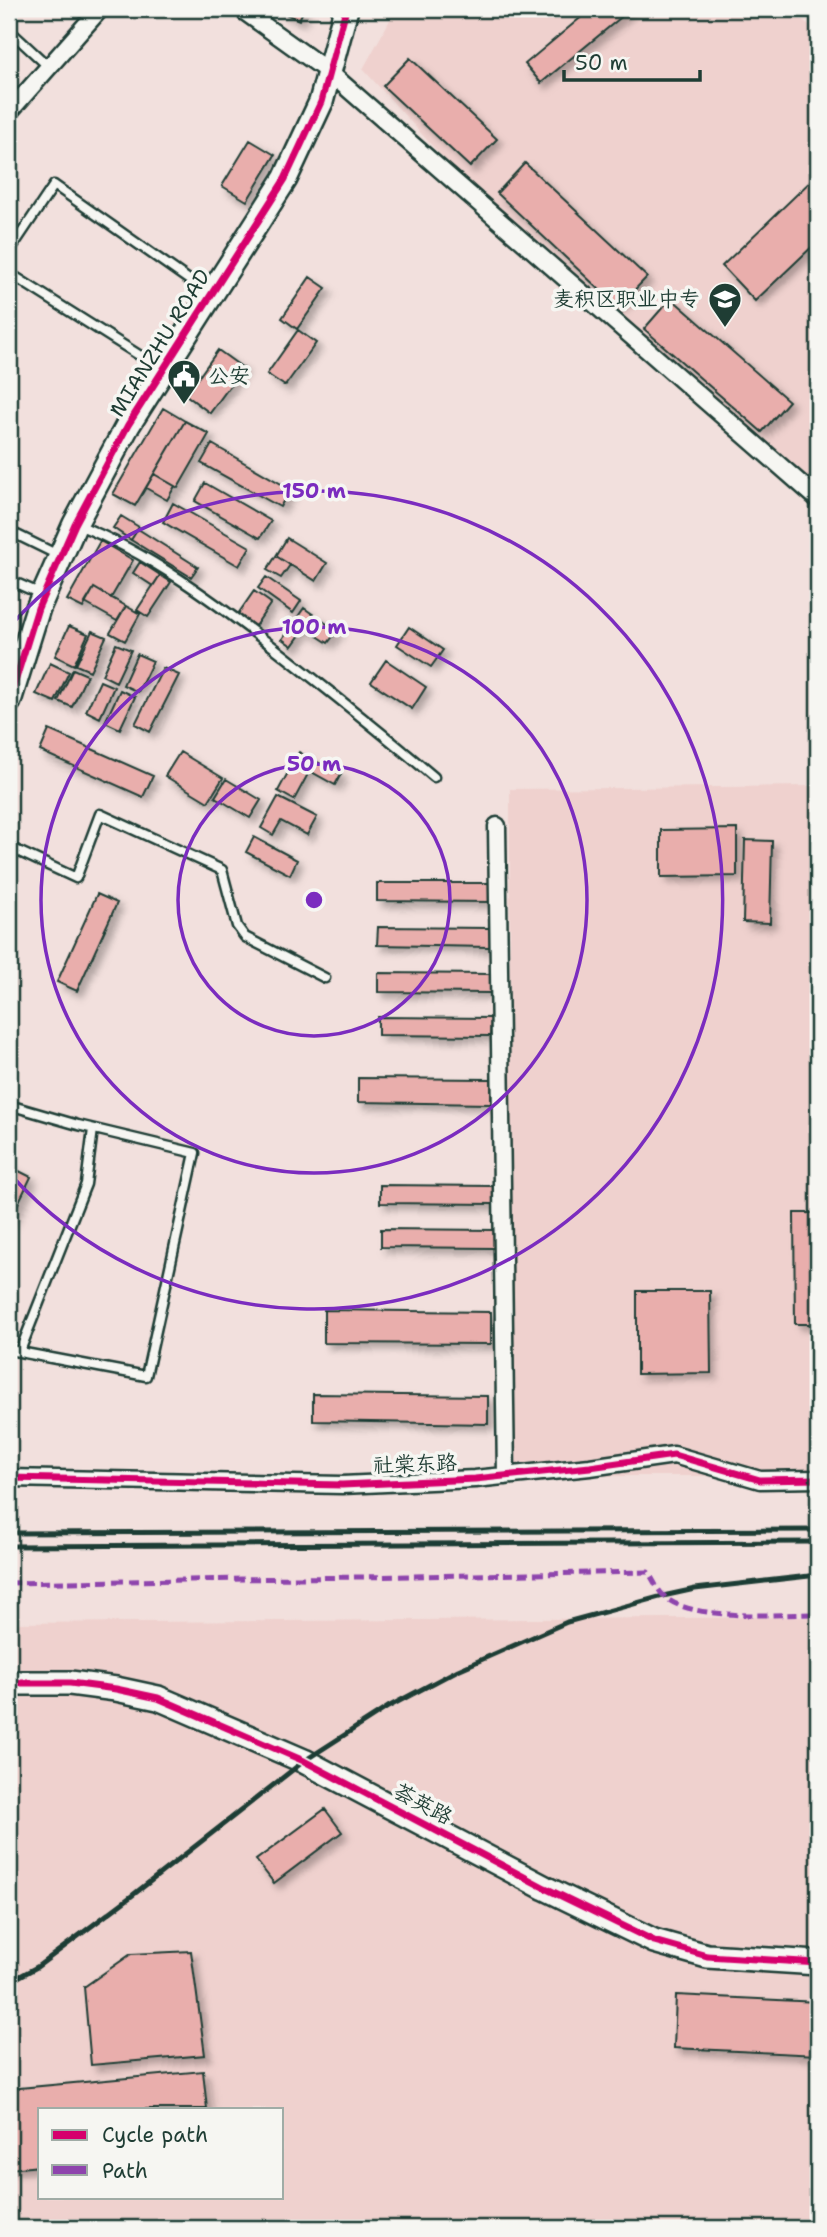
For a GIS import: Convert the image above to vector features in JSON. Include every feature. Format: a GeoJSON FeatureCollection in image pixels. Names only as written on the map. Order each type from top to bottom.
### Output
{"type":"FeatureCollection","features":[{"type":"Feature","properties":{"kind":"street"},"geometry":{"type":"LineString","coordinates":[[9,112],[100,9]]}},
{"type":"Feature","properties":{"kind":"street"},"geometry":{"type":"LineString","coordinates":[[241,9],[329,72],[818,499]]}},
{"type":"Feature","properties":{"kind":"street","name":"MIANZHU ROAD"},"geometry":{"type":"LineString","coordinates":[[9,701],[43,595],[75,524],[128,425],[285,179],[321,102],[346,9]]}},
{"type":"Feature","properties":{"kind":"street"},"geometry":{"type":"LineString","coordinates":[[497,826],[506,1476]]}},
{"type":"Feature","properties":{"kind":"street","name":"社棠东路"},"geometry":{"type":"LineString","coordinates":[[9,1478],[342,1485],[506,1476],[674,1455],[760,1480],[818,1479]]}},
{"type":"Feature","properties":{"kind":"street","name":"荟英路"},"geometry":{"type":"LineString","coordinates":[[9,1683],[70,1683],[158,1698],[304,1761],[545,1888],[654,1941],[707,1956],[818,1963]]}},
{"type":"Feature","properties":{"kind":"lane"},"geometry":{"type":"LineString","coordinates":[[9,30],[49,67]]}},
{"type":"Feature","properties":{"kind":"lane"},"geometry":{"type":"LineString","coordinates":[[9,251],[54,185],[211,295]]}},
{"type":"Feature","properties":{"kind":"lane"},"geometry":{"type":"LineString","coordinates":[[9,273],[163,370]]}},
{"type":"Feature","properties":{"kind":"lane"},"geometry":{"type":"LineString","coordinates":[[75,524],[112,538],[211,599],[359,713],[435,777]]}},
{"type":"Feature","properties":{"kind":"lane"},"geometry":{"type":"LineString","coordinates":[[9,531],[61,556]]}},
{"type":"Feature","properties":{"kind":"lane"},"geometry":{"type":"LineString","coordinates":[[9,580],[43,595]]}},
{"type":"Feature","properties":{"kind":"lane"},"geometry":{"type":"LineString","coordinates":[[9,847],[76,878],[100,814],[222,870],[237,926],[245,937],[325,978]]}},
{"type":"Feature","properties":{"kind":"lane"},"geometry":{"type":"LineString","coordinates":[[9,1105],[93,1129],[195,1153],[146,1376],[9,1350]]}},
{"type":"Feature","properties":{"kind":"lane"},"geometry":{"type":"LineString","coordinates":[[20,1351],[86,1184],[93,1129]]}},
{"type":"Feature","properties":{"kind":"shaded area","name":"麦积区职业中专"},"geometry":{"type":"Polygon","coordinates":[[[396,9],[787,9],[818,31],[818,467],[807,480],[473,191],[363,69],[396,9]]]}},
{"type":"Feature","properties":{"kind":"shaded area"},"geometry":{"type":"Polygon","coordinates":[[[818,786],[818,1476],[510,1476],[510,789],[818,786]]]}},
{"type":"Feature","properties":{"kind":"shaded area"},"geometry":{"type":"Polygon","coordinates":[[[818,1617],[818,2228],[9,2228],[9,1623],[818,1617]]]}},
{"type":"Feature","properties":{"kind":"building"},"geometry":{"type":"Polygon","coordinates":[[[304,9],[299,20],[279,11],[304,9]]]}},
{"type":"Feature","properties":{"kind":"building"},"geometry":{"type":"Polygon","coordinates":[[[591,9],[631,9],[541,83],[525,64],[591,9]]]}},
{"type":"Feature","properties":{"kind":"building"},"geometry":{"type":"Polygon","coordinates":[[[410,58],[497,139],[470,167],[383,86],[410,58]]]}},
{"type":"Feature","properties":{"kind":"building"},"geometry":{"type":"Polygon","coordinates":[[[250,140],[275,155],[247,201],[222,186],[250,140]]]}},
{"type":"Feature","properties":{"kind":"building"},"geometry":{"type":"Polygon","coordinates":[[[525,163],[647,277],[618,307],[497,193],[525,163]]]}},
{"type":"Feature","properties":{"kind":"building"},"geometry":{"type":"Polygon","coordinates":[[[818,174],[818,241],[755,301],[722,266],[818,174]]]}},
{"type":"Feature","properties":{"kind":"building"},"geometry":{"type":"Polygon","coordinates":[[[310,277],[326,288],[297,329],[282,318],[310,277]]]}},
{"type":"Feature","properties":{"kind":"building"},"geometry":{"type":"Polygon","coordinates":[[[671,298],[789,401],[762,432],[644,329],[671,298]]]}},
{"type":"Feature","properties":{"kind":"building"},"geometry":{"type":"Polygon","coordinates":[[[298,330],[316,343],[285,386],[267,374],[298,330]]]}},
{"type":"Feature","properties":{"kind":"building"},"geometry":{"type":"Polygon","coordinates":[[[218,350],[243,368],[210,413],[186,395],[218,350]]]}},
{"type":"Feature","properties":{"kind":"building"},"geometry":{"type":"Polygon","coordinates":[[[163,408],[185,421],[135,506],[113,494],[163,408]]]}},
{"type":"Feature","properties":{"kind":"building"},"geometry":{"type":"Polygon","coordinates":[[[185,421],[209,434],[178,488],[154,474],[185,421]]]}},
{"type":"Feature","properties":{"kind":"building"},"geometry":{"type":"Polygon","coordinates":[[[212,444],[290,489],[280,507],[201,463],[212,444]]]}},
{"type":"Feature","properties":{"kind":"building"},"geometry":{"type":"Polygon","coordinates":[[[154,474],[175,486],[167,500],[146,488],[154,474]]]}},
{"type":"Feature","properties":{"kind":"building"},"geometry":{"type":"Polygon","coordinates":[[[205,483],[271,521],[260,538],[195,501],[205,483]]]}},
{"type":"Feature","properties":{"kind":"building"},"geometry":{"type":"Polygon","coordinates":[[[173,503],[250,547],[239,566],[163,522],[173,503]]]}},
{"type":"Feature","properties":{"kind":"building"},"geometry":{"type":"Polygon","coordinates":[[[121,516],[139,527],[131,540],[113,528],[121,516]]]}},
{"type":"Feature","properties":{"kind":"building"},"geometry":{"type":"Polygon","coordinates":[[[138,529],[198,567],[191,577],[131,540],[138,529]]]}},
{"type":"Feature","properties":{"kind":"building"},"geometry":{"type":"Polygon","coordinates":[[[287,538],[327,563],[316,581],[276,556],[287,538]]]}},
{"type":"Feature","properties":{"kind":"building"},"geometry":{"type":"Polygon","coordinates":[[[100,541],[133,560],[111,598],[94,588],[83,608],[67,600],[100,541]]]}},
{"type":"Feature","properties":{"kind":"building"},"geometry":{"type":"Polygon","coordinates":[[[276,556],[290,565],[281,578],[267,570],[276,556]]]}},
{"type":"Feature","properties":{"kind":"building"},"geometry":{"type":"Polygon","coordinates":[[[140,562],[160,575],[153,586],[133,573],[140,562]]]}},
{"type":"Feature","properties":{"kind":"building"},"geometry":{"type":"Polygon","coordinates":[[[160,575],[171,582],[148,617],[137,610],[160,575]]]}},
{"type":"Feature","properties":{"kind":"building"},"geometry":{"type":"Polygon","coordinates":[[[266,577],[301,601],[293,613],[258,588],[266,577]]]}},
{"type":"Feature","properties":{"kind":"building"},"geometry":{"type":"Polygon","coordinates":[[[94,588],[126,606],[117,621],[85,603],[94,588]]]}},
{"type":"Feature","properties":{"kind":"building"},"geometry":{"type":"Polygon","coordinates":[[[254,591],[271,603],[255,626],[238,614],[254,591]]]}},
{"type":"Feature","properties":{"kind":"building"},"geometry":{"type":"Polygon","coordinates":[[[126,606],[140,614],[125,641],[110,633],[126,606]]]}},
{"type":"Feature","properties":{"kind":"building"},"geometry":{"type":"Polygon","coordinates":[[[304,608],[337,631],[328,643],[305,628],[292,646],[282,639],[304,608]]]}},
{"type":"Feature","properties":{"kind":"building"},"geometry":{"type":"Polygon","coordinates":[[[69,626],[88,634],[74,665],[55,656],[69,626]]]}},
{"type":"Feature","properties":{"kind":"building"},"geometry":{"type":"Polygon","coordinates":[[[409,627],[443,650],[431,667],[397,645],[409,627]]]}},
{"type":"Feature","properties":{"kind":"building"},"geometry":{"type":"Polygon","coordinates":[[[92,631],[106,637],[90,671],[76,665],[92,631]]]}},
{"type":"Feature","properties":{"kind":"building"},"geometry":{"type":"Polygon","coordinates":[[[116,644],[131,650],[116,682],[102,675],[116,644]]]}},
{"type":"Feature","properties":{"kind":"building"},"geometry":{"type":"Polygon","coordinates":[[[137,654],[153,661],[138,692],[123,685],[137,654]]]}},
{"type":"Feature","properties":{"kind":"building"},"geometry":{"type":"Polygon","coordinates":[[[386,660],[426,687],[412,709],[371,682],[386,660]]]}},
{"type":"Feature","properties":{"kind":"building"},"geometry":{"type":"Polygon","coordinates":[[[50,663],[69,672],[55,702],[36,694],[50,663]]]}},
{"type":"Feature","properties":{"kind":"building"},"geometry":{"type":"Polygon","coordinates":[[[163,668],[179,675],[150,732],[135,724],[163,668]]]}},
{"type":"Feature","properties":{"kind":"building"},"geometry":{"type":"Polygon","coordinates":[[[73,669],[87,675],[72,707],[58,701],[73,669]]]}},
{"type":"Feature","properties":{"kind":"building"},"geometry":{"type":"Polygon","coordinates":[[[100,681],[114,687],[100,718],[86,711],[100,681]]]}},
{"type":"Feature","properties":{"kind":"building"},"geometry":{"type":"Polygon","coordinates":[[[120,690],[135,697],[120,729],[105,722],[120,690]]]}},
{"type":"Feature","properties":{"kind":"building"},"geometry":{"type":"Polygon","coordinates":[[[49,730],[153,776],[143,797],[40,751],[49,730]]]}},
{"type":"Feature","properties":{"kind":"building"},"geometry":{"type":"Polygon","coordinates":[[[180,752],[223,778],[208,802],[165,776],[180,752]]]}},
{"type":"Feature","properties":{"kind":"building"},"geometry":{"type":"Polygon","coordinates":[[[299,752],[315,761],[294,800],[278,791],[299,752]]]}},
{"type":"Feature","properties":{"kind":"building"},"geometry":{"type":"Polygon","coordinates":[[[315,761],[341,774],[335,785],[310,771],[315,761]]]}},
{"type":"Feature","properties":{"kind":"building"},"geometry":{"type":"Polygon","coordinates":[[[226,779],[261,800],[250,818],[215,797],[226,779]]]}},
{"type":"Feature","properties":{"kind":"building"},"geometry":{"type":"Polygon","coordinates":[[[278,797],[317,817],[307,835],[281,821],[273,835],[261,828],[278,797]]]}},
{"type":"Feature","properties":{"kind":"building"},"geometry":{"type":"Polygon","coordinates":[[[737,829],[737,876],[661,877],[661,830],[737,829]]]}},
{"type":"Feature","properties":{"kind":"building"},"geometry":{"type":"Polygon","coordinates":[[[254,837],[297,860],[290,875],[246,852],[254,837]]]}},
{"type":"Feature","properties":{"kind":"building"},"geometry":{"type":"Polygon","coordinates":[[[745,840],[772,841],[770,923],[743,922],[745,840]]]}},
{"type":"Feature","properties":{"kind":"building"},"geometry":{"type":"Polygon","coordinates":[[[377,883],[490,883],[490,902],[377,901],[377,883]]]}},
{"type":"Feature","properties":{"kind":"building"},"geometry":{"type":"Polygon","coordinates":[[[97,894],[117,903],[77,991],[57,982],[97,894]]]}},
{"type":"Feature","properties":{"kind":"building"},"geometry":{"type":"Polygon","coordinates":[[[378,927],[490,928],[490,947],[377,945],[378,927]]]}},
{"type":"Feature","properties":{"kind":"building"},"geometry":{"type":"Polygon","coordinates":[[[378,973],[490,974],[490,993],[378,992],[378,973]]]}},
{"type":"Feature","properties":{"kind":"building"},"geometry":{"type":"Polygon","coordinates":[[[378,1017],[491,1018],[490,1036],[378,1035],[378,1017]]]}},
{"type":"Feature","properties":{"kind":"building"},"geometry":{"type":"Polygon","coordinates":[[[358,1078],[491,1079],[491,1104],[358,1102],[358,1078]]]}},
{"type":"Feature","properties":{"kind":"building"},"geometry":{"type":"Polygon","coordinates":[[[9,1166],[31,1177],[9,1222],[9,1166]]]}},
{"type":"Feature","properties":{"kind":"building"},"geometry":{"type":"Polygon","coordinates":[[[380,1185],[493,1186],[493,1204],[380,1203],[380,1185]]]}},
{"type":"Feature","properties":{"kind":"building"},"geometry":{"type":"Polygon","coordinates":[[[794,1213],[818,1213],[818,1324],[795,1324],[794,1213]]]}},
{"type":"Feature","properties":{"kind":"building"},"geometry":{"type":"Polygon","coordinates":[[[381,1229],[494,1230],[494,1248],[381,1247],[381,1229]]]}},
{"type":"Feature","properties":{"kind":"building"},"geometry":{"type":"Polygon","coordinates":[[[637,1291],[710,1291],[711,1373],[637,1374],[637,1291]]]}},
{"type":"Feature","properties":{"kind":"building"},"geometry":{"type":"Polygon","coordinates":[[[324,1310],[491,1312],[491,1344],[324,1343],[324,1310]]]}},
{"type":"Feature","properties":{"kind":"building"},"geometry":{"type":"Polygon","coordinates":[[[313,1394],[488,1396],[488,1424],[313,1421],[313,1394]]]}},
{"type":"Feature","properties":{"kind":"building"},"geometry":{"type":"Polygon","coordinates":[[[325,1809],[342,1832],[274,1883],[256,1860],[325,1809]]]}},
{"type":"Feature","properties":{"kind":"building"},"geometry":{"type":"Polygon","coordinates":[[[191,1951],[205,2055],[91,2065],[84,1987],[131,1954],[191,1951]]]}},
{"type":"Feature","properties":{"kind":"building"},"geometry":{"type":"Polygon","coordinates":[[[676,1995],[818,2002],[818,2055],[674,2048],[676,1995]]]}},
{"type":"Feature","properties":{"kind":"building"},"geometry":{"type":"Polygon","coordinates":[[[203,2071],[207,2108],[38,2108],[38,2166],[9,2169],[9,2089],[203,2071]]]}},
{"type":"Feature","properties":{"kind":"railway"},"geometry":{"type":"LineString","coordinates":[[9,1533],[818,1530]]}},
{"type":"Feature","properties":{"kind":"railway"},"geometry":{"type":"LineString","coordinates":[[9,1546],[818,1542]]}},
{"type":"Feature","properties":{"kind":"railway"},"geometry":{"type":"LineString","coordinates":[[9,1982],[37,1967],[304,1761],[388,1707],[458,1670],[567,1622],[663,1596],[695,1589],[818,1575]]}},
{"type":"Feature","properties":{"kind":"marked path"},"geometry":{"type":"LineString","coordinates":[[9,1583],[648,1572],[663,1595],[675,1604],[693,1609],[736,1615],[818,1614]]}},
{"type":"Feature","properties":{"kind":"cycle path"},"geometry":{"type":"LineString","coordinates":[[9,701],[38,608],[75,524],[128,425],[285,179],[321,102],[346,9]]}},
{"type":"Feature","properties":{"kind":"cycle path"},"geometry":{"type":"LineString","coordinates":[[9,1478],[342,1485],[475,1479],[674,1455],[760,1480],[818,1479]]}},
{"type":"Feature","properties":{"kind":"cycle path"},"geometry":{"type":"LineString","coordinates":[[9,1683],[70,1683],[158,1698],[304,1761],[545,1888],[654,1941],[707,1956],[818,1963]]}},
{"type":"Feature","properties":{"kind":"place","name":"麦积区职业中专"},"geometry":{"type":"Point","coordinates":[725,329]}},
{"type":"Feature","properties":{"kind":"place","name":"公安"},"geometry":{"type":"Point","coordinates":[184,406]}}]}
